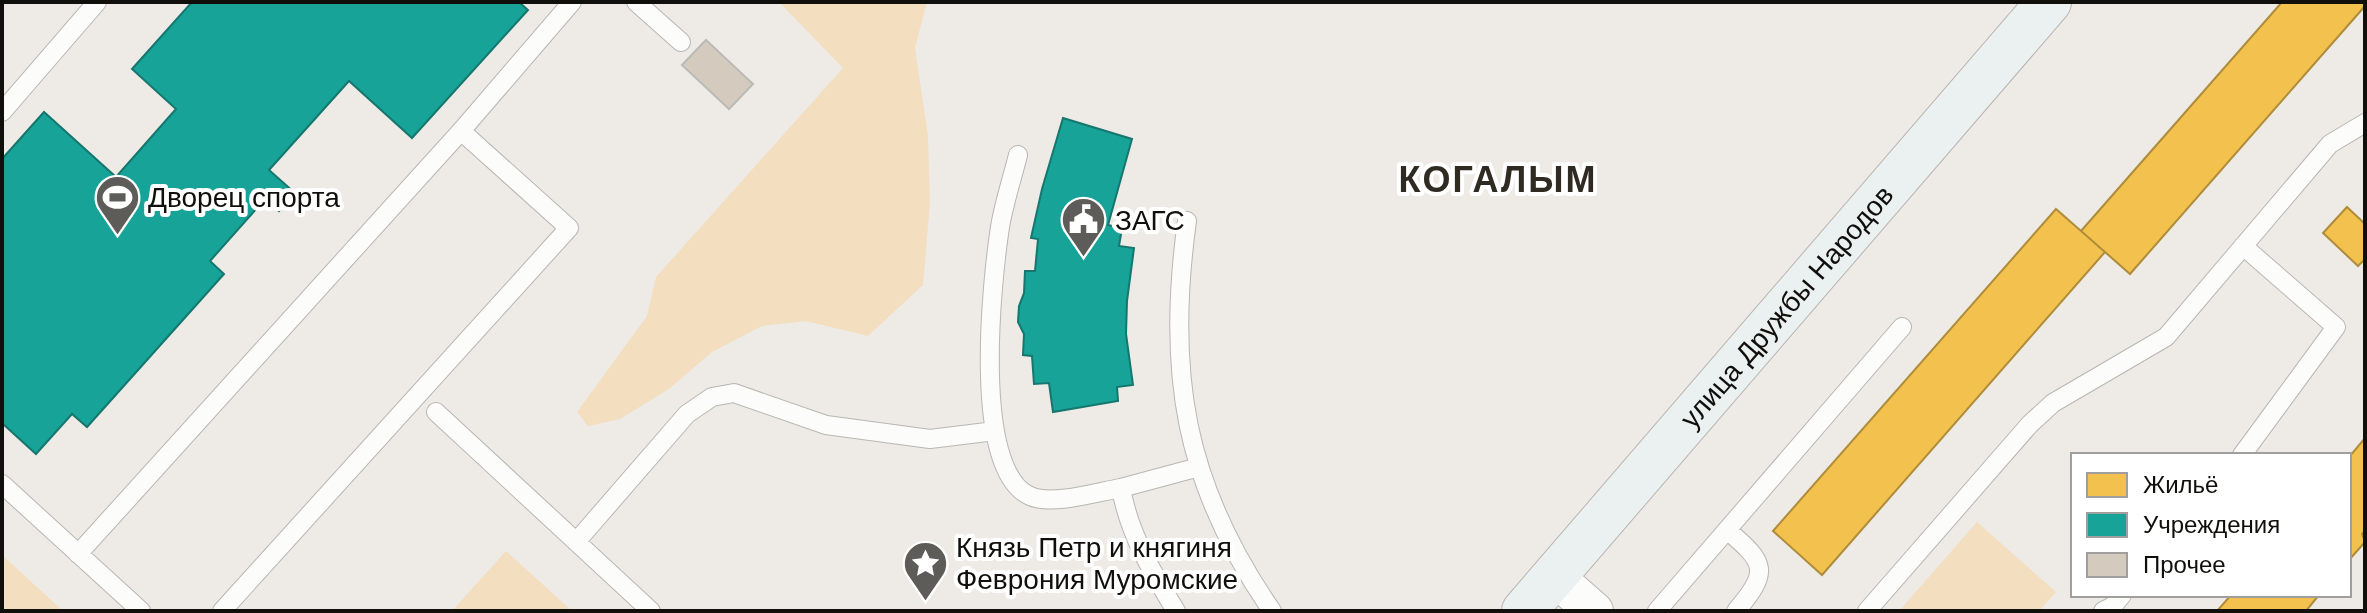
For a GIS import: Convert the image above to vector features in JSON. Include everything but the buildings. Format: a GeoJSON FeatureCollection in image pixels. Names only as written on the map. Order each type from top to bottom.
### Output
{"type":"FeatureCollection","features":[{"type":"Feature","properties":{"kind":"main road","name":"улица Дружбы Народов"},"geometry":{"type":"LineString","coordinates":[[1524,611],[2042,4]]}},
{"type":"Feature","properties":{"kind":"street"},"geometry":{"type":"LineString","coordinates":[[1554,576],[1594,611]]}},
{"type":"Feature","properties":{"kind":"lane"},"geometry":{"type":"LineString","coordinates":[[2,112],[97,2]]}},
{"type":"Feature","properties":{"kind":"lane"},"geometry":{"type":"LineString","coordinates":[[78,554],[461,131],[572,2]]}},
{"type":"Feature","properties":{"kind":"lane"},"geometry":{"type":"LineString","coordinates":[[636,2],[681,42]]}},
{"type":"Feature","properties":{"kind":"lane"},"geometry":{"type":"LineString","coordinates":[[1867,611],[2030,424],[2053,403],[2166,337],[2330,144],[2365,123]]}},
{"type":"Feature","properties":{"kind":"lane"},"geometry":{"type":"LineString","coordinates":[[222,611],[569,228],[461,131]]}},
{"type":"Feature","properties":{"kind":"lane"},"geometry":{"type":"LineString","coordinates":[[1018,155],[1001,224],[991,299],[989,368],[995,431],[1007,473],[1015,485],[1030,496],[1044,500],[1121,488],[1199,467]]}},
{"type":"Feature","properties":{"kind":"lane"},"geometry":{"type":"LineString","coordinates":[[1187,221],[1178,311],[1180,386],[1188,431],[1230,544],[1272,611]]}},
{"type":"Feature","properties":{"kind":"lane"},"geometry":{"type":"LineString","coordinates":[[2243,246],[2336,327],[2243,453]]}},
{"type":"Feature","properties":{"kind":"lane"},"geometry":{"type":"LineString","coordinates":[[1657,611],[1902,327]]}},
{"type":"Feature","properties":{"kind":"lane"},"geometry":{"type":"LineString","coordinates":[[576,542],[687,414],[712,397],[723,394],[734,393],[826,425],[930,439],[995,431]]}},
{"type":"Feature","properties":{"kind":"lane"},"geometry":{"type":"LineString","coordinates":[[436,412],[651,611]]}},
{"type":"Feature","properties":{"kind":"lane"},"geometry":{"type":"LineString","coordinates":[[2,484],[141,611]]}},
{"type":"Feature","properties":{"kind":"lane"},"geometry":{"type":"LineString","coordinates":[[1121,488],[1126,514],[1148,565],[1176,611]]}},
{"type":"Feature","properties":{"kind":"lane"},"geometry":{"type":"LineString","coordinates":[[1727,530],[1751,551],[1758,562],[1760,575],[1756,588],[1736,611]]}},
{"type":"Feature","properties":{"kind":"lane"},"geometry":{"type":"LineString","coordinates":[[2103,611],[2120,597]]}},
{"type":"Feature","properties":{"kind":"shaded area"},"geometry":{"type":"Polygon","coordinates":[[[779,2],[927,2],[915,48],[928,136],[930,203],[923,285],[868,336],[806,321],[762,326],[712,352],[669,389],[620,419],[588,426],[577,412],[647,316],[656,277],[843,68],[779,2]]]}},
{"type":"Feature","properties":{"kind":"shaded area"},"geometry":{"type":"Polygon","coordinates":[[[1977,522],[2056,592],[2039,611],[1899,611],[1977,522]]]}},
{"type":"Feature","properties":{"kind":"shaded area"},"geometry":{"type":"Polygon","coordinates":[[[506,551],[572,611],[452,611],[506,551]]]}},
{"type":"Feature","properties":{"kind":"shaded area"},"geometry":{"type":"Polygon","coordinates":[[[2,555],[63,611],[2,611],[2,555]]]}},
{"type":"Feature","properties":{"kind":"place","name":"Дворец спорта"},"geometry":{"type":"Point","coordinates":[117,236]}},
{"type":"Feature","properties":{"kind":"place","name":"ЗАГС"},"geometry":{"type":"Point","coordinates":[1084,259]}},
{"type":"Feature","properties":{"kind":"place","name":"Князь Петр и княгиня Феврония Муромские"},"geometry":{"type":"Point","coordinates":[925,602]}},
{"type":"Feature","properties":{"kind":"district","name":"КОГАЛЫМ"},"geometry":{"type":"Point","coordinates":[1498,179]}}]}
